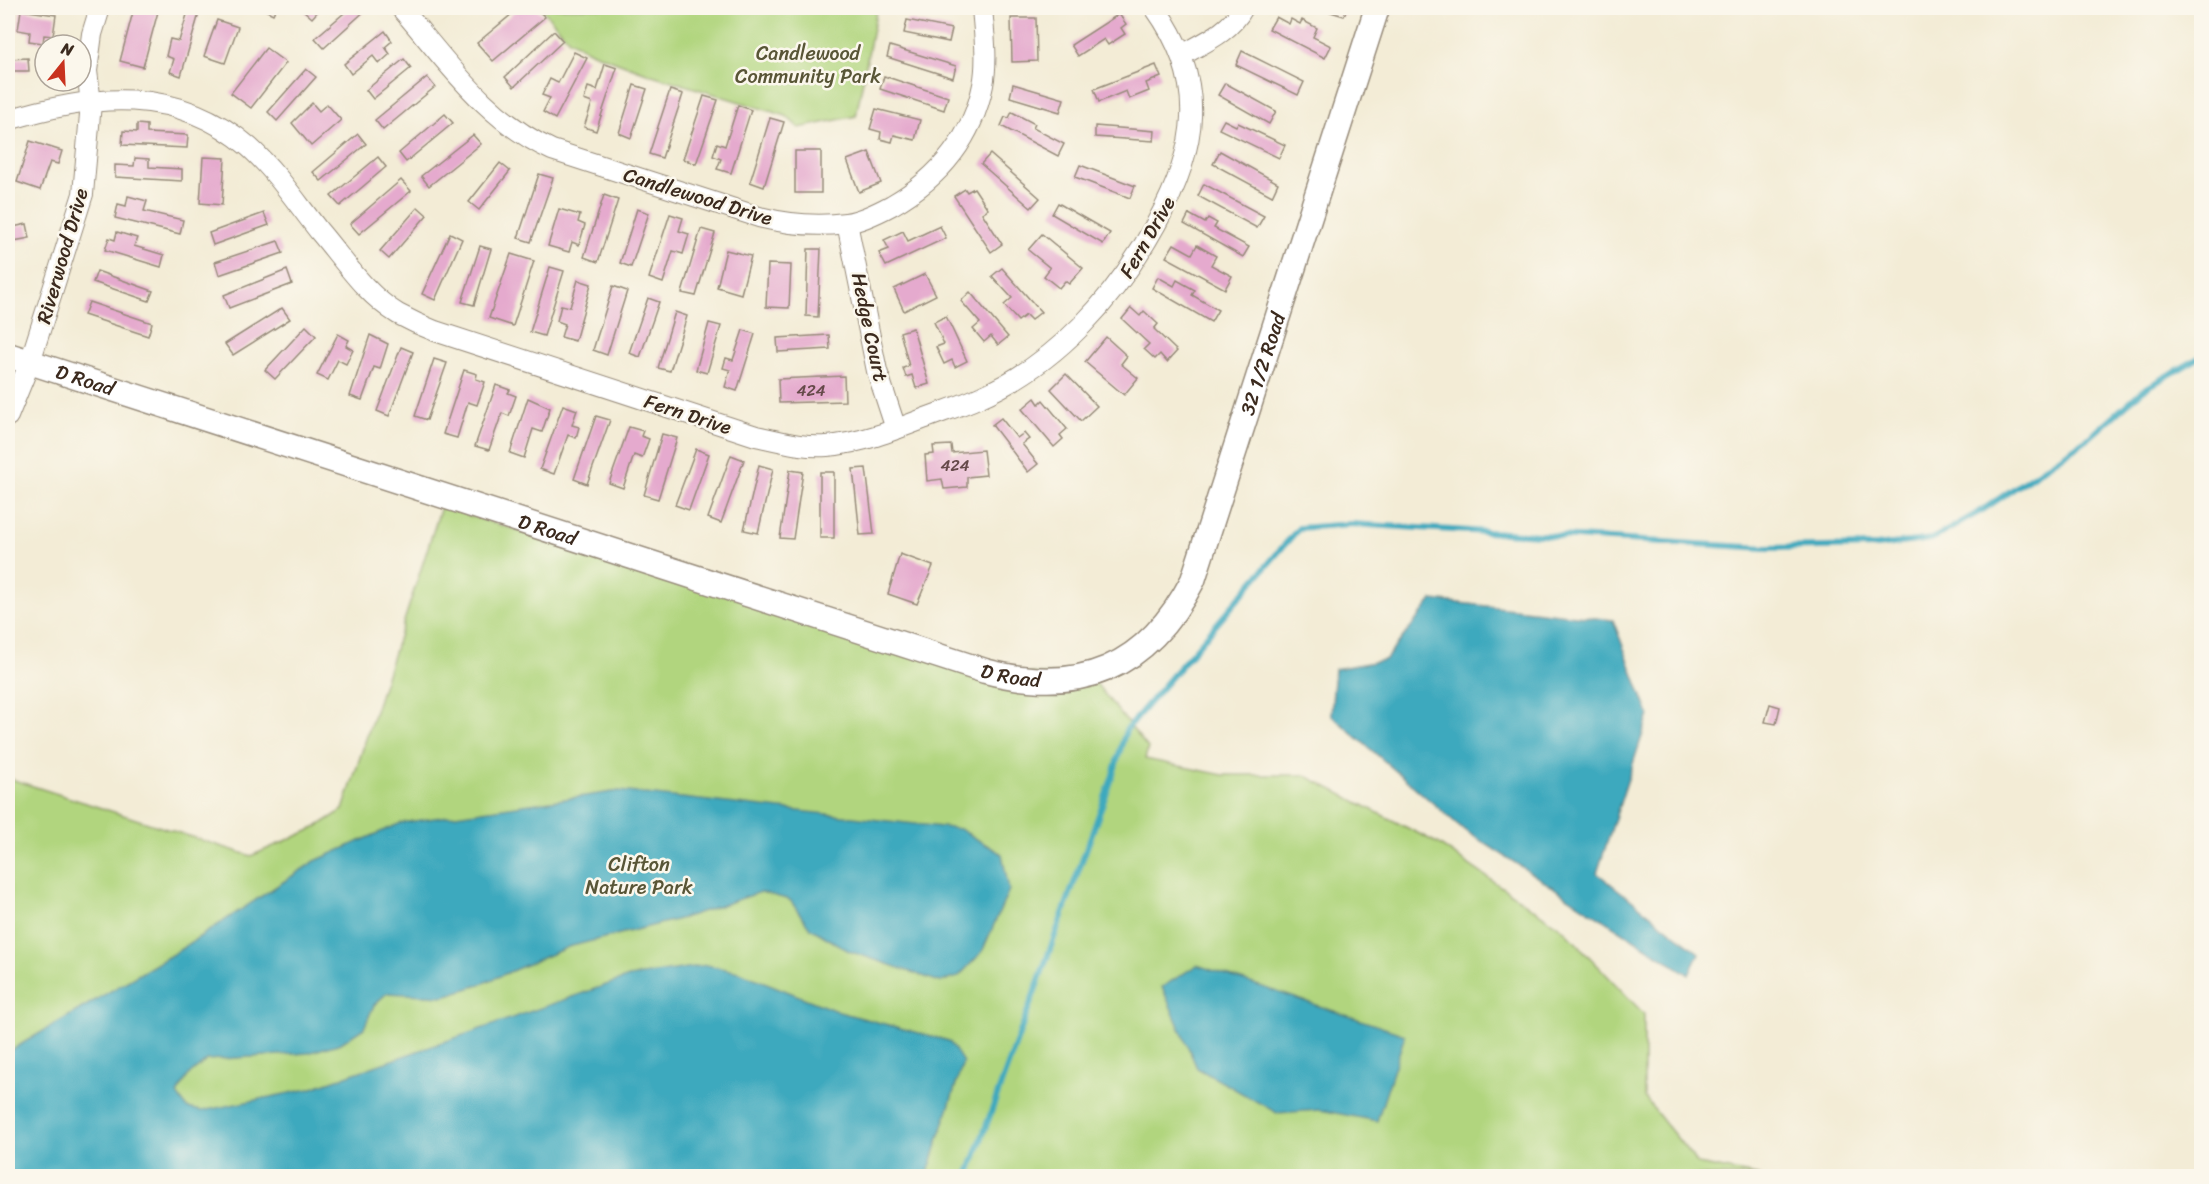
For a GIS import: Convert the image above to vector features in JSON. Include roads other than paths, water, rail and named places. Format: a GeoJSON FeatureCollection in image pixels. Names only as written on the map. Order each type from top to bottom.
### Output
{"type":"FeatureCollection","features":[{"type":"Feature","properties":{"kind":"street","name":"Riverwood Drive"},"geometry":{"type":"LineString","coordinates":[[8,416],[30,362],[83,194],[91,103],[87,70],[92,34],[100,8]]}},
{"type":"Feature","properties":{"kind":"street","name":"Candlewood Drive"},"geometry":{"type":"LineString","coordinates":[[401,8],[485,106],[509,127],[531,140],[552,150],[759,217],[785,223],[848,223],[881,211],[916,191],[944,166],[963,140],[975,115],[983,83],[982,8]]}},
{"type":"Feature","properties":{"kind":"street","name":"Fern Drive"},"geometry":{"type":"LineString","coordinates":[[8,120],[53,106],[113,99],[163,103],[204,117],[226,129],[263,162],[370,291],[397,313],[435,331],[756,436],[795,445],[826,446],[859,441],[896,429],[979,398],[1013,380],[1062,344],[1098,309],[1121,282],[1171,196],[1188,150],[1191,99],[1182,55],[1155,8]]}},
{"type":"Feature","properties":{"kind":"street"},"geometry":{"type":"LineString","coordinates":[[1182,55],[1218,35],[1243,8]]}},
{"type":"Feature","properties":{"kind":"street","name":"32 1/2 Road"},"geometry":{"type":"LineString","coordinates":[[1090,676],[1120,662],[1148,643],[1177,611],[1193,580],[1377,8]]}},
{"type":"Feature","properties":{"kind":"street","name":"Hedge Court"},"geometry":{"type":"LineString","coordinates":[[848,223],[877,371],[896,429]]}},
{"type":"Feature","properties":{"kind":"street","name":"D Road"},"geometry":{"type":"LineString","coordinates":[[8,355],[985,671],[1018,680],[1059,681],[1090,676]]}},
{"type":"Feature","properties":{"kind":"water"},"geometry":{"type":"Polygon","coordinates":[[[1432,600],[1613,620],[1649,715],[1597,873],[1699,953],[1689,975],[1464,830],[1331,715],[1335,669],[1385,660],[1432,600]]]}},
{"type":"Feature","properties":{"kind":"water"},"geometry":{"type":"Polygon","coordinates":[[[619,791],[960,829],[1002,854],[1009,890],[982,952],[958,977],[940,982],[849,951],[810,928],[790,900],[761,892],[683,918],[568,947],[479,985],[444,996],[387,993],[374,1005],[364,1028],[341,1043],[308,1053],[207,1060],[188,1076],[177,1094],[187,1108],[202,1111],[309,1089],[629,977],[707,965],[739,972],[839,1012],[949,1041],[963,1062],[927,1176],[8,1176],[8,1052],[178,951],[315,861],[401,823],[619,791]]]}},
{"type":"Feature","properties":{"kind":"water"},"geometry":{"type":"Polygon","coordinates":[[[1197,965],[1405,1035],[1377,1121],[1320,1110],[1277,1113],[1197,1068],[1162,987],[1197,965]]]}},
{"type":"Feature","properties":{"kind":"waterway"},"geometry":{"type":"LineString","coordinates":[[968,1176],[1112,778],[1126,730],[1299,528],[1351,524],[1765,548],[1877,546],[1932,539],[1981,511],[2090,437],[2143,390],[2202,356]]}},
{"type":"Feature","properties":{"kind":"park label","name":"Candlewood Community Park"},"geometry":{"type":"Point","coordinates":[808,64]}},
{"type":"Feature","properties":{"kind":"park label","name":"Clifton Nature Park"},"geometry":{"type":"Point","coordinates":[639,876]}}]}
